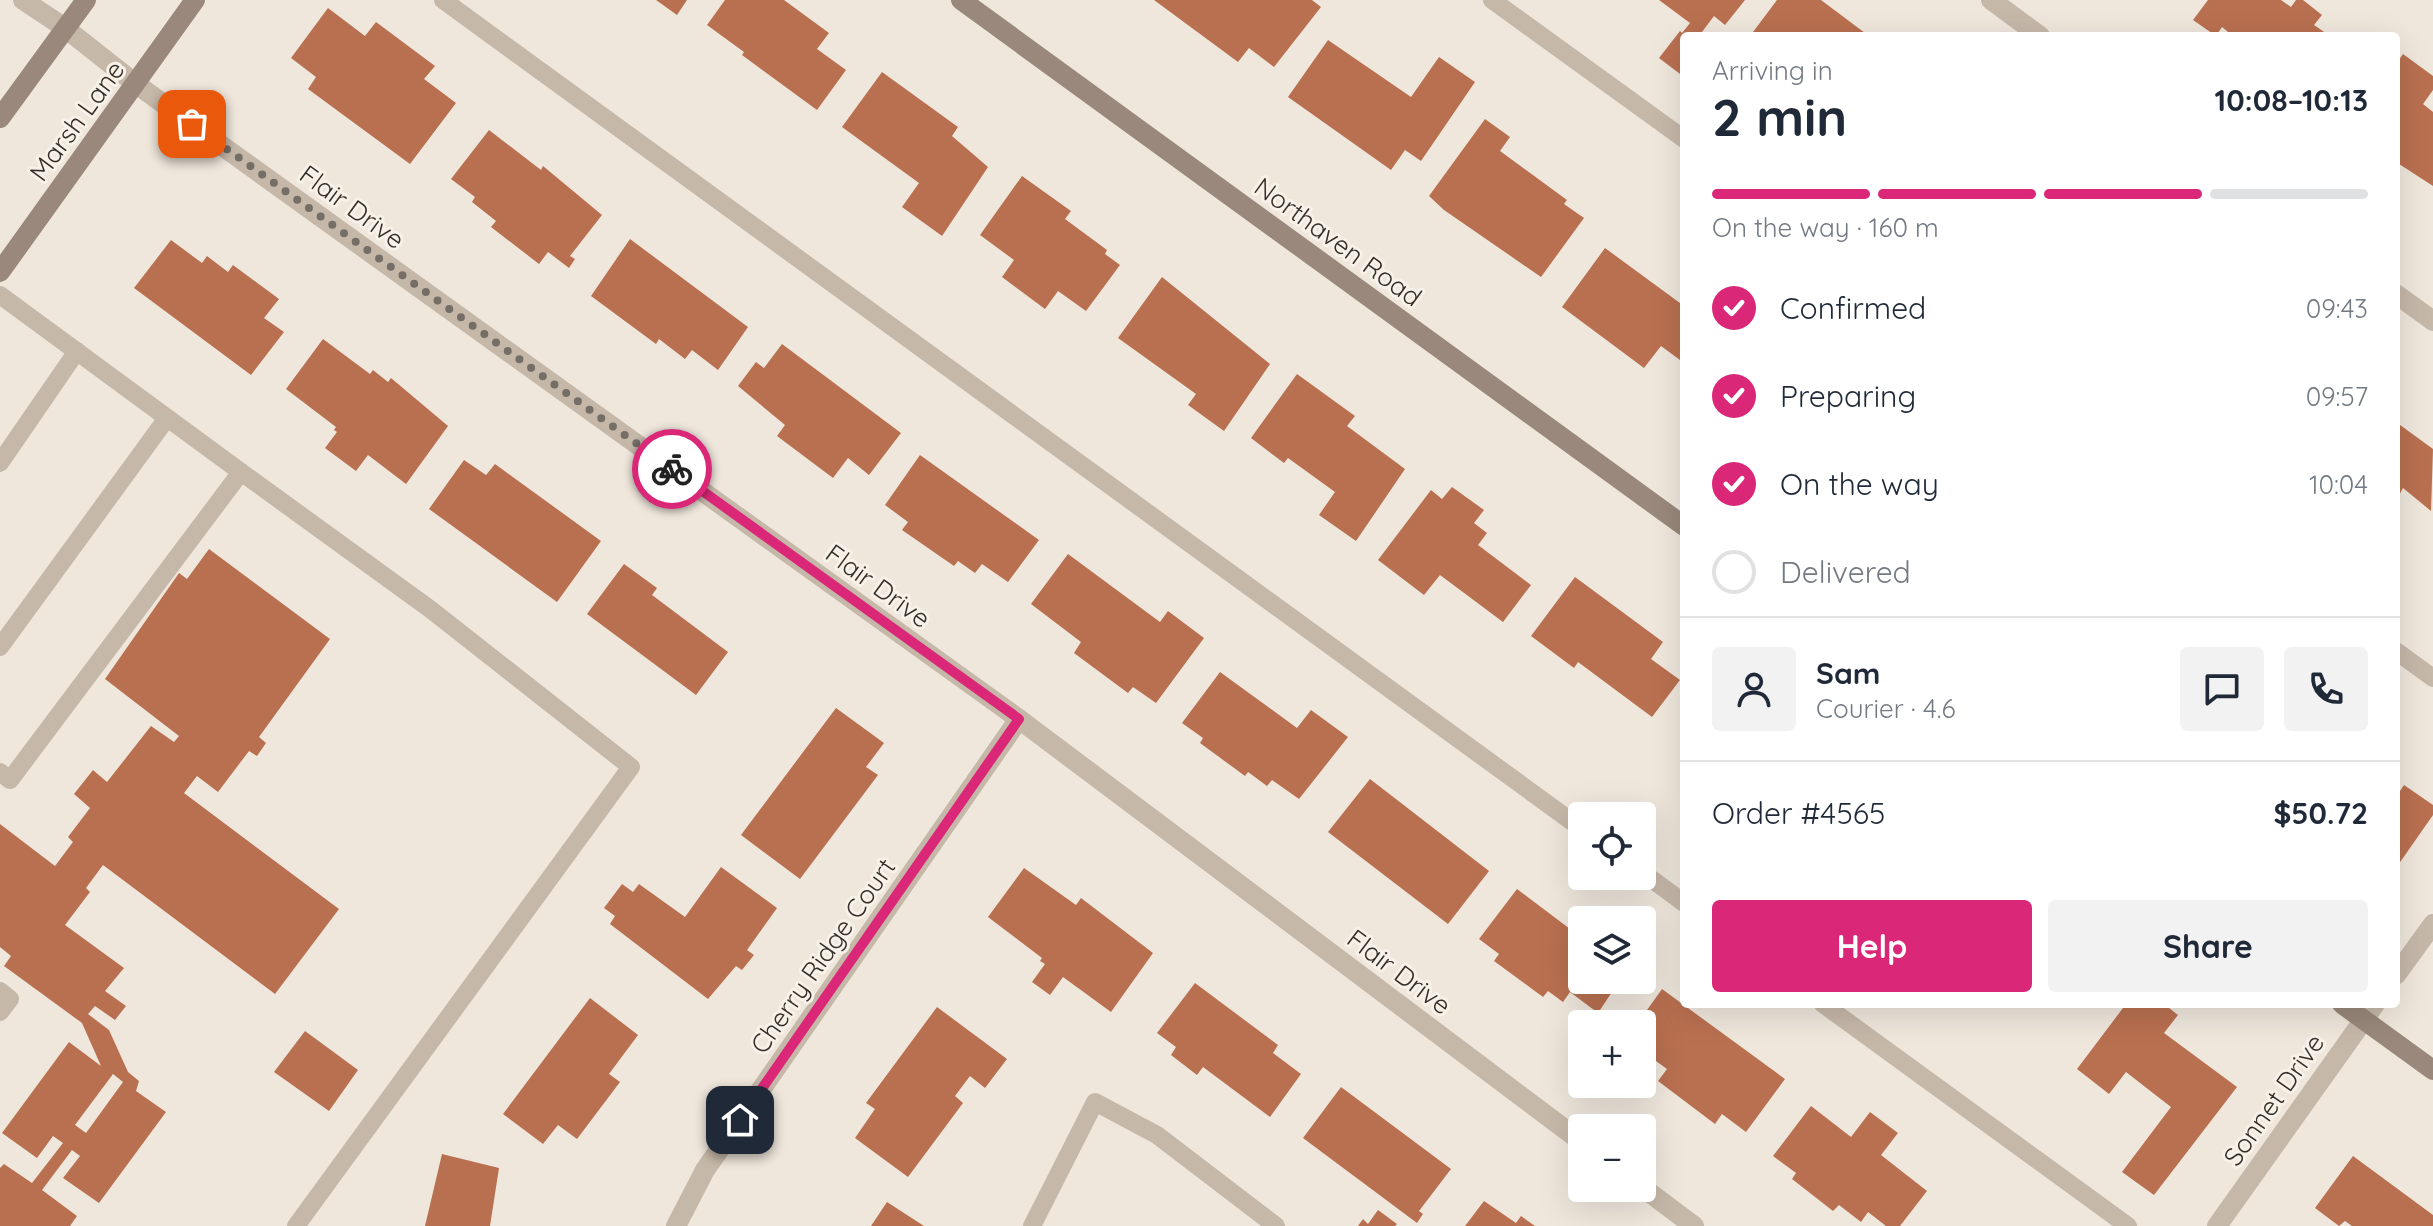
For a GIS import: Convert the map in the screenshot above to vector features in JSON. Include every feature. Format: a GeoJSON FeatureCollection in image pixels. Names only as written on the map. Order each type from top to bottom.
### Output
{"type":"FeatureCollection","features":[{"type":"Feature","properties":{"kind":"street","name":"Flair Drive"},"geometry":{"type":"LineString","coordinates":[[23,0],[1019,719],[1568,1131]]}},
{"type":"Feature","properties":{"kind":"street"},"geometry":{"type":"LineString","coordinates":[[0,118],[86,0]]}},
{"type":"Feature","properties":{"kind":"street","name":"Marsh Lane"},"geometry":{"type":"LineString","coordinates":[[0,272],[195,0]]}},
{"type":"Feature","properties":{"kind":"street","name":"Northaven Road"},"geometry":{"type":"LineString","coordinates":[[961,0],[1680,523]]}},
{"type":"Feature","properties":{"kind":"street"},"geometry":{"type":"LineString","coordinates":[[1991,0],[2035,32]]}},
{"type":"Feature","properties":{"kind":"street"},"geometry":{"type":"LineString","coordinates":[[2400,297],[2433,321]]}},
{"type":"Feature","properties":{"kind":"street","name":"Cherry Ridge Court"},"geometry":{"type":"LineString","coordinates":[[676,1226],[705,1170],[1019,719]]}},
{"type":"Feature","properties":{"kind":"street"},"geometry":{"type":"LineString","coordinates":[[2400,969],[2433,924]]}},
{"type":"Feature","properties":{"kind":"street"},"geometry":{"type":"LineString","coordinates":[[2369,1012],[2433,1070]]}},
{"type":"Feature","properties":{"kind":"street","name":"Sonnet Drive"},"geometry":{"type":"LineString","coordinates":[[2217,1226],[2369,1012]]}},
{"type":"Feature","properties":{"kind":"street"},"geometry":{"type":"LineString","coordinates":[[1656,1198],[1694,1226]]}},
{"type":"Feature","properties":{"kind":"lane"},"geometry":{"type":"LineString","coordinates":[[443,0],[1568,819]]}},
{"type":"Feature","properties":{"kind":"lane"},"geometry":{"type":"LineString","coordinates":[[1492,0],[1680,136]]}},
{"type":"Feature","properties":{"kind":"lane"},"geometry":{"type":"LineString","coordinates":[[0,295],[430,609],[631,767],[296,1226]]}},
{"type":"Feature","properties":{"kind":"lane"},"geometry":{"type":"LineString","coordinates":[[0,463],[77,351]]}},
{"type":"Feature","properties":{"kind":"lane"},"geometry":{"type":"LineString","coordinates":[[0,647],[167,418]]}},
{"type":"Feature","properties":{"kind":"lane"},"geometry":{"type":"LineString","coordinates":[[0,772],[10,780],[241,472]]}},
{"type":"Feature","properties":{"kind":"lane"},"geometry":{"type":"LineString","coordinates":[[2400,654],[2433,678]]}},
{"type":"Feature","properties":{"kind":"lane"},"geometry":{"type":"LineString","coordinates":[[1656,882],[1680,900]]}},
{"type":"Feature","properties":{"kind":"lane"},"geometry":{"type":"LineString","coordinates":[[0,991],[10,999],[0,1012]]}},
{"type":"Feature","properties":{"kind":"lane"},"geometry":{"type":"LineString","coordinates":[[1828,1008],[2128,1226]]}},
{"type":"Feature","properties":{"kind":"lane"},"geometry":{"type":"LineString","coordinates":[[1032,1226],[1095,1102],[1157,1135],[1276,1226]]}},
{"type":"Feature","properties":{"kind":"building"},"geometry":{"type":"Polygon","coordinates":[[[656,0],[687,0],[677,15],[656,0]]]}},
{"type":"Feature","properties":{"kind":"building"},"geometry":{"type":"Polygon","coordinates":[[[725,0],[784,0],[829,33],[817,49],[846,70],[817,110],[707,25],[725,0]]]}},
{"type":"Feature","properties":{"kind":"building"},"geometry":{"type":"Polygon","coordinates":[[[1154,0],[1312,0],[1321,7],[1274,67],[1249,48],[1238,62],[1154,0]]]}},
{"type":"Feature","properties":{"kind":"building"},"geometry":{"type":"Polygon","coordinates":[[[1659,0],[1745,0],[1725,25],[1714,16],[1702,32],[1683,32],[1690,23],[1659,0]]]}},
{"type":"Feature","properties":{"kind":"building"},"geometry":{"type":"Polygon","coordinates":[[[1777,0],[1821,0],[1864,32],[1753,32],[1777,0]]]}},
{"type":"Feature","properties":{"kind":"building"},"geometry":{"type":"Polygon","coordinates":[[[2208,0],[2281,0],[2291,7],[2296,0],[2303,0],[2322,15],[2314,25],[2324,32],[2228,32],[2222,27],[2219,32],[2210,32],[2193,20],[2208,0]]]}},
{"type":"Feature","properties":{"kind":"building"},"geometry":{"type":"Polygon","coordinates":[[[328,8],[365,36],[376,22],[435,66],[424,79],[456,103],[410,164],[308,89],[316,77],[291,58],[328,8]]]}},
{"type":"Feature","properties":{"kind":"building"},"geometry":{"type":"Polygon","coordinates":[[[1681,32],[1680,74],[1659,58],[1681,32]]]}},
{"type":"Feature","properties":{"kind":"building"},"geometry":{"type":"Polygon","coordinates":[[[1328,40],[1411,97],[1439,57],[1475,82],[1421,161],[1405,150],[1391,170],[1288,97],[1328,40]]]}},
{"type":"Feature","properties":{"kind":"building"},"geometry":{"type":"Polygon","coordinates":[[[2403,54],[2433,76],[2433,90],[2423,104],[2433,112],[2433,186],[2400,165],[2400,58],[2403,54]]]}},
{"type":"Feature","properties":{"kind":"building"},"geometry":{"type":"Polygon","coordinates":[[[882,72],[958,127],[952,136],[988,167],[942,236],[902,207],[919,183],[842,127],[882,72]]]}},
{"type":"Feature","properties":{"kind":"building"},"geometry":{"type":"Polygon","coordinates":[[[1485,119],[1510,137],[1500,151],[1567,200],[1564,204],[1584,218],[1541,277],[1444,210],[1429,196],[1485,119]]]}},
{"type":"Feature","properties":{"kind":"building"},"geometry":{"type":"Polygon","coordinates":[[[489,130],[541,170],[543,166],[602,215],[570,256],[575,259],[569,268],[548,252],[539,264],[491,227],[496,221],[472,202],[475,197],[451,179],[489,130]]]}},
{"type":"Feature","properties":{"kind":"building"},"geometry":{"type":"Polygon","coordinates":[[[1022,176],[1071,211],[1065,219],[1107,250],[1105,254],[1120,265],[1086,311],[1058,291],[1045,309],[1002,277],[1014,260],[980,235],[1022,176]]]}},
{"type":"Feature","properties":{"kind":"building"},"geometry":{"type":"Polygon","coordinates":[[[630,239],[748,327],[718,370],[692,350],[685,359],[659,339],[656,344],[591,296],[630,239]]]}},
{"type":"Feature","properties":{"kind":"building"},"geometry":{"type":"Polygon","coordinates":[[[171,240],[202,263],[207,256],[228,272],[233,265],[279,299],[264,318],[284,332],[251,375],[134,288],[171,240]]]}},
{"type":"Feature","properties":{"kind":"building"},"geometry":{"type":"Polygon","coordinates":[[[1605,248],[1680,303],[1680,360],[1661,346],[1644,368],[1562,307],[1605,248]]]}},
{"type":"Feature","properties":{"kind":"building"},"geometry":{"type":"Polygon","coordinates":[[[1162,277],[1270,364],[1224,431],[1188,405],[1196,394],[1118,338],[1162,277]]]}},
{"type":"Feature","properties":{"kind":"building"},"geometry":{"type":"Polygon","coordinates":[[[323,339],[370,374],[373,370],[388,382],[391,378],[448,426],[406,484],[368,455],[356,471],[325,448],[337,432],[334,430],[336,427],[286,389],[323,339]]]}},
{"type":"Feature","properties":{"kind":"building"},"geometry":{"type":"Polygon","coordinates":[[[782,344],[901,433],[869,475],[848,458],[833,478],[777,436],[785,425],[738,386],[756,362],[764,368],[782,344]]]}},
{"type":"Feature","properties":{"kind":"building"},"geometry":{"type":"Polygon","coordinates":[[[1297,374],[1355,416],[1347,426],[1405,469],[1356,541],[1319,515],[1335,492],[1288,458],[1284,463],[1251,438],[1297,374]]]}},
{"type":"Feature","properties":{"kind":"building"},"geometry":{"type":"Polygon","coordinates":[[[2400,425],[2433,449],[2431,511],[2403,488],[2400,494],[2400,425]]]}},
{"type":"Feature","properties":{"kind":"building"},"geometry":{"type":"Polygon","coordinates":[[[920,455],[1039,540],[1008,582],[982,564],[975,573],[958,561],[954,566],[902,530],[908,522],[885,505],[920,455]]]}},
{"type":"Feature","properties":{"kind":"building"},"geometry":{"type":"Polygon","coordinates":[[[464,460],[486,475],[495,464],[601,541],[557,602],[429,509],[464,460]]]}},
{"type":"Feature","properties":{"kind":"building"},"geometry":{"type":"Polygon","coordinates":[[[1452,487],[1484,510],[1474,523],[1487,533],[1478,545],[1531,585],[1503,622],[1440,575],[1424,595],[1378,560],[1431,490],[1442,499],[1452,487]]]}},
{"type":"Feature","properties":{"kind":"building"},"geometry":{"type":"Polygon","coordinates":[[[209,549],[330,639],[259,737],[266,743],[257,756],[249,751],[218,792],[197,776],[184,793],[339,909],[275,994],[103,865],[86,888],[90,892],[65,925],[124,968],[105,991],[126,1006],[115,1020],[95,1006],[88,1014],[109,1030],[128,1072],[139,1081],[136,1091],[166,1112],[99,1203],[63,1178],[80,1156],[72,1150],[42,1190],[77,1216],[70,1226],[0,1226],[0,1168],[4,1164],[32,1183],[63,1143],[53,1136],[37,1158],[2,1133],[69,1042],[101,1066],[82,1023],[4,966],[11,956],[0,947],[0,824],[55,866],[73,842],[68,837],[90,808],[74,794],[93,770],[107,782],[151,726],[174,742],[179,736],[105,679],[179,573],[187,579],[209,549]],[[113,1074],[75,1125],[86,1133],[123,1082],[113,1074]]]}},
{"type":"Feature","properties":{"kind":"building"},"geometry":{"type":"Polygon","coordinates":[[[1068,554],[1160,622],[1168,611],[1204,638],[1156,703],[1133,687],[1128,693],[1074,653],[1081,642],[1031,604],[1068,554]]]}},
{"type":"Feature","properties":{"kind":"building"},"geometry":{"type":"Polygon","coordinates":[[[624,564],[657,588],[652,595],[728,652],[696,695],[587,614],[624,564]]]}},
{"type":"Feature","properties":{"kind":"building"},"geometry":{"type":"Polygon","coordinates":[[[1575,577],[1663,642],[1651,659],[1680,680],[1652,717],[1578,662],[1574,668],[1531,636],[1575,577]]]}},
{"type":"Feature","properties":{"kind":"building"},"geometry":{"type":"Polygon","coordinates":[[[1220,672],[1297,728],[1311,710],[1348,737],[1299,799],[1272,780],[1267,786],[1248,772],[1245,776],[1200,743],[1203,738],[1182,723],[1220,672]]]}},
{"type":"Feature","properties":{"kind":"building"},"geometry":{"type":"Polygon","coordinates":[[[836,708],[884,743],[866,767],[878,775],[800,879],[741,835],[836,708]]]}},
{"type":"Feature","properties":{"kind":"building"},"geometry":{"type":"Polygon","coordinates":[[[1370,779],[1489,871],[1448,924],[1328,832],[1370,779]]]}},
{"type":"Feature","properties":{"kind":"building"},"geometry":{"type":"Polygon","coordinates":[[[2404,785],[2433,805],[2433,815],[2400,862],[2400,791],[2404,785]]]}},
{"type":"Feature","properties":{"kind":"building"},"geometry":{"type":"Polygon","coordinates":[[[721,867],[777,908],[747,950],[754,955],[742,970],[736,966],[708,999],[610,924],[615,916],[604,908],[622,884],[633,892],[639,884],[685,917],[721,867]]]}},
{"type":"Feature","properties":{"kind":"building"},"geometry":{"type":"Polygon","coordinates":[[[1024,868],[1076,905],[1081,898],[1153,953],[1111,1012],[1063,977],[1050,995],[1032,982],[1045,964],[1040,961],[1042,958],[988,917],[1024,868]]]}},
{"type":"Feature","properties":{"kind":"building"},"geometry":{"type":"Polygon","coordinates":[[[1517,889],[1568,927],[1569,994],[1563,1002],[1548,991],[1543,997],[1494,961],[1499,954],[1479,939],[1517,889]]]}},
{"type":"Feature","properties":{"kind":"building"},"geometry":{"type":"Polygon","coordinates":[[[1195,983],[1278,1045],[1273,1053],[1301,1074],[1270,1117],[1203,1067],[1197,1075],[1171,1055],[1176,1047],[1157,1033],[1195,983]]]}},
{"type":"Feature","properties":{"kind":"building"},"geometry":{"type":"Polygon","coordinates":[[[1662,989],[1680,1002],[1680,1008],[1688,1008],[1785,1079],[1746,1132],[1722,1114],[1715,1124],[1658,1081],[1667,1069],[1656,1061],[1656,1010],[1647,1010],[1662,989]]]}},
{"type":"Feature","properties":{"kind":"building"},"geometry":{"type":"Polygon","coordinates":[[[1573,994],[1611,994],[1600,1010],[1594,1010],[1573,994]]]}},
{"type":"Feature","properties":{"kind":"building"},"geometry":{"type":"Polygon","coordinates":[[[590,998],[638,1035],[609,1074],[620,1082],[577,1139],[558,1125],[543,1144],[503,1114],[590,998]]]}},
{"type":"Feature","properties":{"kind":"building"},"geometry":{"type":"Polygon","coordinates":[[[937,1007],[1007,1059],[985,1088],[970,1076],[955,1096],[963,1103],[908,1177],[855,1138],[875,1109],[866,1103],[937,1007]]]}},
{"type":"Feature","properties":{"kind":"building"},"geometry":{"type":"Polygon","coordinates":[[[2123,1008],[2169,1008],[2178,1015],[2164,1033],[2237,1087],[2154,1195],[2122,1172],[2171,1107],[2126,1072],[2109,1094],[2077,1069],[2123,1008]]]}},
{"type":"Feature","properties":{"kind":"building"},"geometry":{"type":"Polygon","coordinates":[[[305,1031],[358,1070],[329,1111],[274,1072],[305,1031]]]}},
{"type":"Feature","properties":{"kind":"building"},"geometry":{"type":"Polygon","coordinates":[[[1341,1087],[1451,1169],[1419,1211],[1423,1214],[1417,1223],[1303,1138],[1341,1087]]]}},
{"type":"Feature","properties":{"kind":"building"},"geometry":{"type":"Polygon","coordinates":[[[1811,1106],[1851,1137],[1870,1112],[1898,1133],[1881,1155],[1927,1191],[1900,1226],[1886,1226],[1868,1212],[1861,1222],[1839,1205],[1833,1211],[1792,1179],[1796,1173],[1773,1156],[1811,1106]]]}},
{"type":"Feature","properties":{"kind":"building"},"geometry":{"type":"Polygon","coordinates":[[[442,1154],[499,1168],[490,1226],[425,1226],[442,1154]]]}},
{"type":"Feature","properties":{"kind":"building"},"geometry":{"type":"Polygon","coordinates":[[[2353,1156],[2433,1215],[2433,1226],[2352,1226],[2345,1221],[2339,1226],[2315,1208],[2353,1156]]]}},
{"type":"Feature","properties":{"kind":"building"},"geometry":{"type":"Polygon","coordinates":[[[1484,1201],[1516,1223],[1521,1216],[1535,1226],[1465,1226],[1484,1201]]]}},
{"type":"Feature","properties":{"kind":"building"},"geometry":{"type":"Polygon","coordinates":[[[887,1202],[924,1226],[871,1226],[887,1202]]]}},
{"type":"Feature","properties":{"kind":"building"},"geometry":{"type":"Polygon","coordinates":[[[1378,1210],[1397,1224],[1358,1226],[1363,1219],[1368,1224],[1378,1210]]]}},
{"type":"Feature","properties":{"kind":"way so far"},"geometry":{"type":"LineString","coordinates":[[192,124],[672,469]]}},
{"type":"Feature","properties":{"kind":"route"},"geometry":{"type":"LineString","coordinates":[[672,469],[1019,719],[740,1120]]}}]}
